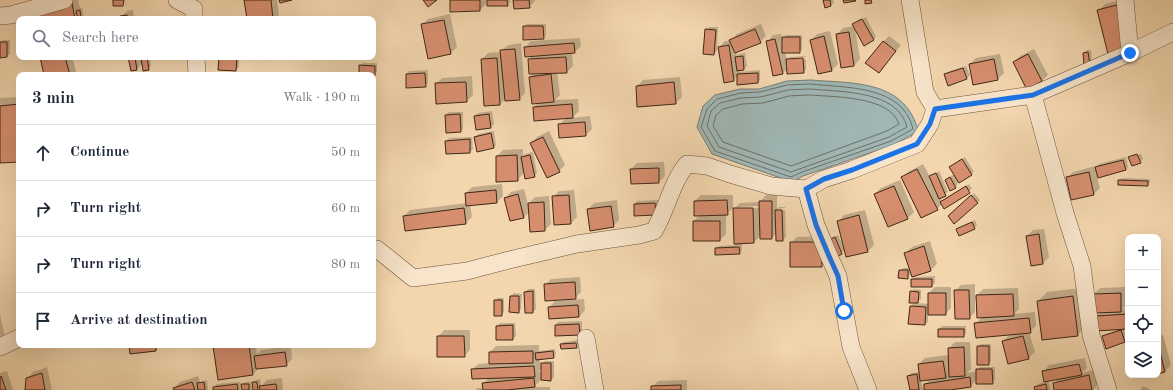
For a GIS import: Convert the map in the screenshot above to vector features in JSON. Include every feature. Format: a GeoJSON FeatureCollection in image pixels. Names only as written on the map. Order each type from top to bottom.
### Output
{"type":"FeatureCollection","features":[{"type":"Feature","properties":{"kind":"street"},"geometry":{"type":"LineString","coordinates":[[0,16],[10,15],[64,0]]}},
{"type":"Feature","properties":{"kind":"street"},"geometry":{"type":"LineString","coordinates":[[177,0],[194,9],[194,16]]}},
{"type":"Feature","properties":{"kind":"street"},"geometry":{"type":"LineString","coordinates":[[376,249],[413,278],[467,271],[577,244],[639,235],[654,231],[661,220],[680,173],[687,164],[707,166],[771,186],[806,189],[824,179],[852,170],[917,144],[930,124],[935,109],[925,92],[910,0]]}},
{"type":"Feature","properties":{"kind":"street"},"geometry":{"type":"LineString","coordinates":[[1125,0],[1130,53]]}},
{"type":"Feature","properties":{"kind":"street"},"geometry":{"type":"LineString","coordinates":[[935,109],[1033,95],[1130,53],[1173,32]]}},
{"type":"Feature","properties":{"kind":"street"},"geometry":{"type":"LineString","coordinates":[[196,60],[197,72]]}},
{"type":"Feature","properties":{"kind":"street"},"geometry":{"type":"LineString","coordinates":[[1033,95],[1065,213],[1082,266],[1091,334],[1108,390]]}},
{"type":"Feature","properties":{"kind":"street"},"geometry":{"type":"LineString","coordinates":[[806,189],[816,225],[838,276],[851,347],[868,390]]}},
{"type":"Feature","properties":{"kind":"street"},"geometry":{"type":"LineString","coordinates":[[586,338],[595,390]]}},
{"type":"Feature","properties":{"kind":"street"},"geometry":{"type":"LineString","coordinates":[[0,347],[16,339]]}},
{"type":"Feature","properties":{"kind":"water"},"geometry":{"type":"Polygon","coordinates":[[[811,80],[864,85],[877,88],[888,93],[899,100],[908,109],[919,131],[893,145],[803,176],[792,182],[712,154],[697,127],[703,106],[715,95],[740,89],[759,89],[787,81],[811,80]]]}},
{"type":"Feature","properties":{"kind":"building"},"geometry":{"type":"Polygon","coordinates":[[[113,0],[124,0],[123,6],[113,6],[113,0]]]}},
{"type":"Feature","properties":{"kind":"building"},"geometry":{"type":"Polygon","coordinates":[[[244,0],[271,0],[273,16],[247,16],[244,0]]]}},
{"type":"Feature","properties":{"kind":"building"},"geometry":{"type":"Polygon","coordinates":[[[279,0],[292,0],[280,3],[279,0]]]}},
{"type":"Feature","properties":{"kind":"building"},"geometry":{"type":"Polygon","coordinates":[[[423,0],[437,0],[428,7],[423,0]]]}},
{"type":"Feature","properties":{"kind":"building"},"geometry":{"type":"Polygon","coordinates":[[[450,0],[480,0],[480,11],[450,12],[450,0]]]}},
{"type":"Feature","properties":{"kind":"building"},"geometry":{"type":"Polygon","coordinates":[[[487,0],[507,0],[508,6],[487,6],[487,0]]]}},
{"type":"Feature","properties":{"kind":"building"},"geometry":{"type":"Polygon","coordinates":[[[513,0],[529,0],[530,8],[514,9],[513,0]]]}},
{"type":"Feature","properties":{"kind":"building"},"geometry":{"type":"Polygon","coordinates":[[[823,0],[830,0],[831,6],[825,8],[823,0]]]}},
{"type":"Feature","properties":{"kind":"building"},"geometry":{"type":"Polygon","coordinates":[[[843,0],[855,0],[856,1],[844,3],[843,0]]]}},
{"type":"Feature","properties":{"kind":"building"},"geometry":{"type":"Polygon","coordinates":[[[865,0],[871,0],[872,3],[865,4],[865,0]]]}},
{"type":"Feature","properties":{"kind":"building"},"geometry":{"type":"Polygon","coordinates":[[[72,3],[74,16],[29,16],[28,12],[72,3]]]}},
{"type":"Feature","properties":{"kind":"building"},"geometry":{"type":"Polygon","coordinates":[[[1117,5],[1128,50],[1108,54],[1097,10],[1117,5]]]}},
{"type":"Feature","properties":{"kind":"building"},"geometry":{"type":"Polygon","coordinates":[[[80,10],[81,16],[77,16],[76,11],[80,10]]]}},
{"type":"Feature","properties":{"kind":"building"},"geometry":{"type":"Polygon","coordinates":[[[862,19],[874,40],[864,46],[852,24],[862,19]]]}},
{"type":"Feature","properties":{"kind":"building"},"geometry":{"type":"Polygon","coordinates":[[[444,20],[451,54],[428,59],[421,24],[444,20]]]}},
{"type":"Feature","properties":{"kind":"building"},"geometry":{"type":"Polygon","coordinates":[[[523,26],[543,26],[544,39],[523,40],[523,26]]]}},
{"type":"Feature","properties":{"kind":"building"},"geometry":{"type":"Polygon","coordinates":[[[705,29],[716,30],[714,55],[703,54],[705,29]]]}},
{"type":"Feature","properties":{"kind":"building"},"geometry":{"type":"Polygon","coordinates":[[[755,29],[761,43],[735,53],[729,40],[755,29]]]}},
{"type":"Feature","properties":{"kind":"building"},"geometry":{"type":"Polygon","coordinates":[[[849,32],[854,66],[841,68],[836,34],[849,32]]]}},
{"type":"Feature","properties":{"kind":"building"},"geometry":{"type":"Polygon","coordinates":[[[824,36],[832,71],[818,74],[810,40],[824,36]]]}},
{"type":"Feature","properties":{"kind":"building"},"geometry":{"type":"Polygon","coordinates":[[[782,37],[800,37],[800,53],[782,53],[782,37]]]}},
{"type":"Feature","properties":{"kind":"building"},"geometry":{"type":"Polygon","coordinates":[[[775,39],[783,74],[773,76],[766,41],[775,39]]]}},
{"type":"Feature","properties":{"kind":"building"},"geometry":{"type":"Polygon","coordinates":[[[883,41],[896,51],[879,73],[865,63],[883,41]]]}},
{"type":"Feature","properties":{"kind":"building"},"geometry":{"type":"Polygon","coordinates":[[[0,42],[7,42],[7,57],[0,58],[0,42]]]}},
{"type":"Feature","properties":{"kind":"building"},"geometry":{"type":"Polygon","coordinates":[[[574,43],[575,53],[525,57],[524,47],[574,43]]]}},
{"type":"Feature","properties":{"kind":"building"},"geometry":{"type":"Polygon","coordinates":[[[729,45],[734,81],[724,83],[718,47],[729,45]]]}},
{"type":"Feature","properties":{"kind":"building"},"geometry":{"type":"Polygon","coordinates":[[[515,49],[520,100],[505,101],[500,50],[515,49]]]}},
{"type":"Feature","properties":{"kind":"building"},"geometry":{"type":"Polygon","coordinates":[[[1088,52],[1090,65],[1084,65],[1083,53],[1088,52]]]}},
{"type":"Feature","properties":{"kind":"building"},"geometry":{"type":"Polygon","coordinates":[[[1028,54],[1042,81],[1027,90],[1013,62],[1028,54]]]}},
{"type":"Feature","properties":{"kind":"building"},"geometry":{"type":"Polygon","coordinates":[[[743,56],[744,70],[737,71],[735,57],[743,56]]]}},
{"type":"Feature","properties":{"kind":"building"},"geometry":{"type":"Polygon","coordinates":[[[566,57],[567,73],[529,74],[528,59],[566,57]]]}},
{"type":"Feature","properties":{"kind":"building"},"geometry":{"type":"Polygon","coordinates":[[[497,58],[500,105],[484,106],[481,59],[497,58]]]}},
{"type":"Feature","properties":{"kind":"building"},"geometry":{"type":"Polygon","coordinates":[[[803,58],[804,73],[787,74],[786,59],[803,58]]]}},
{"type":"Feature","properties":{"kind":"building"},"geometry":{"type":"Polygon","coordinates":[[[994,59],[998,80],[973,85],[969,64],[994,59]]]}},
{"type":"Feature","properties":{"kind":"building"},"geometry":{"type":"Polygon","coordinates":[[[41,60],[66,60],[69,72],[43,72],[41,60]]]}},
{"type":"Feature","properties":{"kind":"building"},"geometry":{"type":"Polygon","coordinates":[[[129,60],[135,60],[137,70],[131,71],[129,60]]]}},
{"type":"Feature","properties":{"kind":"building"},"geometry":{"type":"Polygon","coordinates":[[[141,60],[147,60],[149,70],[143,71],[141,60]]]}},
{"type":"Feature","properties":{"kind":"building"},"geometry":{"type":"Polygon","coordinates":[[[219,60],[237,60],[236,71],[218,70],[219,60]]]}},
{"type":"Feature","properties":{"kind":"building"},"geometry":{"type":"Polygon","coordinates":[[[359,65],[375,66],[375,72],[359,72],[359,65]]]}},
{"type":"Feature","properties":{"kind":"building"},"geometry":{"type":"Polygon","coordinates":[[[963,68],[967,79],[948,86],[944,74],[963,68]]]}},
{"type":"Feature","properties":{"kind":"building"},"geometry":{"type":"Polygon","coordinates":[[[425,73],[426,87],[406,88],[406,74],[425,73]]]}},
{"type":"Feature","properties":{"kind":"building"},"geometry":{"type":"Polygon","coordinates":[[[758,73],[758,83],[737,85],[737,74],[758,73]]]}},
{"type":"Feature","properties":{"kind":"building"},"geometry":{"type":"Polygon","coordinates":[[[551,74],[554,102],[532,104],[529,77],[551,74]]]}},
{"type":"Feature","properties":{"kind":"building"},"geometry":{"type":"Polygon","coordinates":[[[466,82],[467,102],[436,104],[435,83],[466,82]]]}},
{"type":"Feature","properties":{"kind":"building"},"geometry":{"type":"Polygon","coordinates":[[[674,82],[676,104],[637,107],[636,86],[674,82]]]}},
{"type":"Feature","properties":{"kind":"building"},"geometry":{"type":"Polygon","coordinates":[[[16,104],[16,162],[0,163],[0,106],[16,104]]]}},
{"type":"Feature","properties":{"kind":"building"},"geometry":{"type":"Polygon","coordinates":[[[572,104],[573,118],[534,121],[533,107],[572,104]]]}},
{"type":"Feature","properties":{"kind":"building"},"geometry":{"type":"Polygon","coordinates":[[[460,114],[461,132],[446,133],[445,115],[460,114]]]}},
{"type":"Feature","properties":{"kind":"building"},"geometry":{"type":"Polygon","coordinates":[[[489,114],[491,128],[476,130],[474,116],[489,114]]]}},
{"type":"Feature","properties":{"kind":"building"},"geometry":{"type":"Polygon","coordinates":[[[585,122],[586,136],[559,138],[558,124],[585,122]]]}},
{"type":"Feature","properties":{"kind":"building"},"geometry":{"type":"Polygon","coordinates":[[[491,133],[494,148],[477,152],[474,137],[491,133]]]}},
{"type":"Feature","properties":{"kind":"building"},"geometry":{"type":"Polygon","coordinates":[[[543,137],[560,172],[547,178],[530,143],[543,137]]]}},
{"type":"Feature","properties":{"kind":"building"},"geometry":{"type":"Polygon","coordinates":[[[470,139],[470,153],[446,154],[445,141],[470,139]]]}},
{"type":"Feature","properties":{"kind":"building"},"geometry":{"type":"Polygon","coordinates":[[[1137,154],[1141,163],[1132,166],[1128,157],[1137,154]]]}},
{"type":"Feature","properties":{"kind":"building"},"geometry":{"type":"Polygon","coordinates":[[[517,155],[518,181],[496,182],[496,156],[517,155]]]}},
{"type":"Feature","properties":{"kind":"building"},"geometry":{"type":"Polygon","coordinates":[[[530,155],[535,177],[525,179],[521,157],[530,155]]]}},
{"type":"Feature","properties":{"kind":"building"},"geometry":{"type":"Polygon","coordinates":[[[962,159],[972,175],[959,183],[949,167],[962,159]]]}},
{"type":"Feature","properties":{"kind":"building"},"geometry":{"type":"Polygon","coordinates":[[[1123,160],[1126,170],[1098,178],[1095,167],[1123,160]]]}},
{"type":"Feature","properties":{"kind":"building"},"geometry":{"type":"Polygon","coordinates":[[[659,168],[659,183],[631,184],[630,169],[659,168]]]}},
{"type":"Feature","properties":{"kind":"building"},"geometry":{"type":"Polygon","coordinates":[[[917,169],[938,210],[921,218],[901,177],[917,169]]]}},
{"type":"Feature","properties":{"kind":"building"},"geometry":{"type":"Polygon","coordinates":[[[1089,172],[1094,195],[1071,200],[1066,177],[1089,172]]]}},
{"type":"Feature","properties":{"kind":"building"},"geometry":{"type":"Polygon","coordinates":[[[936,173],[946,196],[939,199],[929,176],[936,173]]]}},
{"type":"Feature","properties":{"kind":"building"},"geometry":{"type":"Polygon","coordinates":[[[950,177],[956,188],[950,191],[945,180],[950,177]]]}},
{"type":"Feature","properties":{"kind":"building"},"geometry":{"type":"Polygon","coordinates":[[[1118,180],[1148,181],[1148,186],[1118,185],[1118,180]]]}},
{"type":"Feature","properties":{"kind":"building"},"geometry":{"type":"Polygon","coordinates":[[[894,186],[908,219],[888,227],[874,194],[894,186]]]}},
{"type":"Feature","properties":{"kind":"building"},"geometry":{"type":"Polygon","coordinates":[[[966,186],[970,193],[944,209],[940,202],[966,186]]]}},
{"type":"Feature","properties":{"kind":"building"},"geometry":{"type":"Polygon","coordinates":[[[496,190],[497,203],[466,206],[465,193],[496,190]]]}},
{"type":"Feature","properties":{"kind":"building"},"geometry":{"type":"Polygon","coordinates":[[[518,194],[524,218],[510,221],[504,198],[518,194]]]}},
{"type":"Feature","properties":{"kind":"building"},"geometry":{"type":"Polygon","coordinates":[[[569,195],[571,224],[554,225],[552,196],[569,195]]]}},
{"type":"Feature","properties":{"kind":"building"},"geometry":{"type":"Polygon","coordinates":[[[971,195],[978,203],[954,224],[948,216],[971,195]]]}},
{"type":"Feature","properties":{"kind":"building"},"geometry":{"type":"Polygon","coordinates":[[[727,200],[728,215],[694,216],[694,201],[727,200]]]}},
{"type":"Feature","properties":{"kind":"building"},"geometry":{"type":"Polygon","coordinates":[[[759,201],[772,201],[772,239],[760,239],[759,201]]]}},
{"type":"Feature","properties":{"kind":"building"},"geometry":{"type":"Polygon","coordinates":[[[544,202],[545,231],[530,232],[528,203],[544,202]]]}},
{"type":"Feature","properties":{"kind":"building"},"geometry":{"type":"Polygon","coordinates":[[[655,203],[656,215],[634,216],[634,204],[655,203]]]}},
{"type":"Feature","properties":{"kind":"building"},"geometry":{"type":"Polygon","coordinates":[[[611,206],[614,227],[590,231],[587,209],[611,206]]]}},
{"type":"Feature","properties":{"kind":"building"},"geometry":{"type":"Polygon","coordinates":[[[464,208],[466,224],[405,231],[403,216],[464,208]]]}},
{"type":"Feature","properties":{"kind":"building"},"geometry":{"type":"Polygon","coordinates":[[[733,208],[753,208],[754,243],[734,244],[733,208]]]}},
{"type":"Feature","properties":{"kind":"building"},"geometry":{"type":"Polygon","coordinates":[[[775,210],[782,210],[783,241],[776,241],[775,210]]]}},
{"type":"Feature","properties":{"kind":"building"},"geometry":{"type":"Polygon","coordinates":[[[859,215],[868,252],[846,257],[837,221],[859,215]]]}},
{"type":"Feature","properties":{"kind":"building"},"geometry":{"type":"Polygon","coordinates":[[[693,221],[720,221],[720,241],[693,241],[693,221]]]}},
{"type":"Feature","properties":{"kind":"building"},"geometry":{"type":"Polygon","coordinates":[[[972,222],[975,229],[959,236],[956,229],[972,222]]]}},
{"type":"Feature","properties":{"kind":"building"},"geometry":{"type":"Polygon","coordinates":[[[1039,234],[1043,264],[1031,266],[1026,236],[1039,234]]]}},
{"type":"Feature","properties":{"kind":"building"},"geometry":{"type":"Polygon","coordinates":[[[835,237],[842,254],[835,258],[827,241],[835,237]]]}},
{"type":"Feature","properties":{"kind":"building"},"geometry":{"type":"Polygon","coordinates":[[[790,242],[821,242],[822,267],[790,267],[790,242]]]}},
{"type":"Feature","properties":{"kind":"building"},"geometry":{"type":"Polygon","coordinates":[[[924,246],[931,271],[912,277],[904,253],[924,246]]]}},
{"type":"Feature","properties":{"kind":"building"},"geometry":{"type":"Polygon","coordinates":[[[739,247],[740,254],[715,255],[715,248],[739,247]]]}},
{"type":"Feature","properties":{"kind":"building"},"geometry":{"type":"Polygon","coordinates":[[[899,270],[908,270],[908,279],[898,278],[899,270]]]}},
{"type":"Feature","properties":{"kind":"building"},"geometry":{"type":"Polygon","coordinates":[[[911,279],[932,279],[932,287],[911,287],[911,279]]]}},
{"type":"Feature","properties":{"kind":"building"},"geometry":{"type":"Polygon","coordinates":[[[575,282],[576,299],[545,301],[544,284],[575,282]]]}},
{"type":"Feature","properties":{"kind":"building"},"geometry":{"type":"Polygon","coordinates":[[[954,290],[969,290],[970,319],[955,319],[954,290]]]}},
{"type":"Feature","properties":{"kind":"building"},"geometry":{"type":"Polygon","coordinates":[[[533,291],[533,313],[525,313],[524,292],[533,291]]]}},
{"type":"Feature","properties":{"kind":"building"},"geometry":{"type":"Polygon","coordinates":[[[910,291],[919,292],[918,303],[909,303],[910,291]]]}},
{"type":"Feature","properties":{"kind":"building"},"geometry":{"type":"Polygon","coordinates":[[[928,293],[946,293],[946,315],[928,315],[928,293]]]}},
{"type":"Feature","properties":{"kind":"building"},"geometry":{"type":"Polygon","coordinates":[[[1121,293],[1121,312],[1094,313],[1093,294],[1121,293]]]}},
{"type":"Feature","properties":{"kind":"building"},"geometry":{"type":"Polygon","coordinates":[[[1013,294],[1014,316],[977,318],[976,295],[1013,294]]]}},
{"type":"Feature","properties":{"kind":"building"},"geometry":{"type":"Polygon","coordinates":[[[510,296],[519,296],[519,313],[509,312],[510,296]]]}},
{"type":"Feature","properties":{"kind":"building"},"geometry":{"type":"Polygon","coordinates":[[[1073,296],[1078,336],[1042,340],[1037,301],[1073,296]]]}},
{"type":"Feature","properties":{"kind":"building"},"geometry":{"type":"Polygon","coordinates":[[[494,300],[502,300],[502,316],[494,316],[494,300]]]}},
{"type":"Feature","properties":{"kind":"building"},"geometry":{"type":"Polygon","coordinates":[[[578,305],[579,317],[549,319],[548,307],[578,305]]]}},
{"type":"Feature","properties":{"kind":"building"},"geometry":{"type":"Polygon","coordinates":[[[910,306],[926,307],[925,325],[908,324],[910,306]]]}},
{"type":"Feature","properties":{"kind":"building"},"geometry":{"type":"Polygon","coordinates":[[[1125,314],[1125,329],[1096,331],[1096,316],[1125,314]]]}},
{"type":"Feature","properties":{"kind":"building"},"geometry":{"type":"Polygon","coordinates":[[[1029,318],[1031,333],[976,338],[974,323],[1029,318]]]}},
{"type":"Feature","properties":{"kind":"building"},"geometry":{"type":"Polygon","coordinates":[[[579,324],[580,335],[555,336],[555,325],[579,324]]]}},
{"type":"Feature","properties":{"kind":"building"},"geometry":{"type":"Polygon","coordinates":[[[513,325],[513,340],[496,340],[496,326],[513,325]]]}},
{"type":"Feature","properties":{"kind":"building"},"geometry":{"type":"Polygon","coordinates":[[[938,329],[964,329],[964,337],[938,337],[938,329]]]}},
{"type":"Feature","properties":{"kind":"building"},"geometry":{"type":"Polygon","coordinates":[[[1121,330],[1125,342],[1106,349],[1102,336],[1121,330]]]}},
{"type":"Feature","properties":{"kind":"building"},"geometry":{"type":"Polygon","coordinates":[[[437,336],[464,336],[465,357],[437,357],[437,336]]]}},
{"type":"Feature","properties":{"kind":"building"},"geometry":{"type":"Polygon","coordinates":[[[1023,336],[1029,359],[1008,364],[1002,341],[1023,336]]]}},
{"type":"Feature","properties":{"kind":"building"},"geometry":{"type":"Polygon","coordinates":[[[576,343],[577,348],[561,349],[560,344],[576,343]]]}},
{"type":"Feature","properties":{"kind":"building"},"geometry":{"type":"Polygon","coordinates":[[[977,346],[989,346],[989,365],[977,365],[977,346]]]}},
{"type":"Feature","properties":{"kind":"building"},"geometry":{"type":"Polygon","coordinates":[[[964,347],[965,376],[949,377],[948,348],[964,347]]]}},
{"type":"Feature","properties":{"kind":"building"},"geometry":{"type":"Polygon","coordinates":[[[129,348],[156,348],[156,351],[130,354],[129,348]]]}},
{"type":"Feature","properties":{"kind":"building"},"geometry":{"type":"Polygon","coordinates":[[[213,348],[249,348],[253,375],[218,380],[213,348]]]}},
{"type":"Feature","properties":{"kind":"building"},"geometry":{"type":"Polygon","coordinates":[[[533,351],[533,363],[489,364],[489,352],[533,351]]]}},
{"type":"Feature","properties":{"kind":"building"},"geometry":{"type":"Polygon","coordinates":[[[553,351],[554,358],[536,360],[535,353],[553,351]]]}},
{"type":"Feature","properties":{"kind":"building"},"geometry":{"type":"Polygon","coordinates":[[[285,352],[287,366],[256,369],[254,356],[285,352]]]}},
{"type":"Feature","properties":{"kind":"building"},"geometry":{"type":"Polygon","coordinates":[[[1161,356],[1165,372],[1161,373],[1161,356]]]}},
{"type":"Feature","properties":{"kind":"building"},"geometry":{"type":"Polygon","coordinates":[[[943,361],[946,378],[920,381],[918,364],[943,361]]]}},
{"type":"Feature","properties":{"kind":"building"},"geometry":{"type":"Polygon","coordinates":[[[541,363],[551,363],[551,381],[541,380],[541,363]]]}},
{"type":"Feature","properties":{"kind":"building"},"geometry":{"type":"Polygon","coordinates":[[[1079,364],[1082,375],[1044,382],[1042,371],[1079,364]]]}},
{"type":"Feature","properties":{"kind":"building"},"geometry":{"type":"Polygon","coordinates":[[[534,366],[535,377],[472,379],[471,369],[534,366]]]}},
{"type":"Feature","properties":{"kind":"building"},"geometry":{"type":"Polygon","coordinates":[[[976,369],[992,369],[993,384],[976,384],[976,369]]]}},
{"type":"Feature","properties":{"kind":"building"},"geometry":{"type":"Polygon","coordinates":[[[42,373],[45,390],[25,390],[26,378],[42,373]]]}},
{"type":"Feature","properties":{"kind":"building"},"geometry":{"type":"Polygon","coordinates":[[[917,374],[919,390],[910,390],[907,376],[917,374]]]}},
{"type":"Feature","properties":{"kind":"building"},"geometry":{"type":"Polygon","coordinates":[[[1089,375],[1092,390],[1054,390],[1053,383],[1089,375]]]}},
{"type":"Feature","properties":{"kind":"building"},"geometry":{"type":"Polygon","coordinates":[[[1,376],[6,390],[0,390],[1,376]]]}},
{"type":"Feature","properties":{"kind":"building"},"geometry":{"type":"Polygon","coordinates":[[[970,377],[971,387],[950,390],[924,390],[924,384],[970,377]]]}},
{"type":"Feature","properties":{"kind":"building"},"geometry":{"type":"Polygon","coordinates":[[[534,378],[535,387],[507,390],[483,390],[482,383],[534,378]]]}},
{"type":"Feature","properties":{"kind":"building"},"geometry":{"type":"Polygon","coordinates":[[[192,382],[195,390],[174,390],[173,388],[192,382]]]}},
{"type":"Feature","properties":{"kind":"building"},"geometry":{"type":"Polygon","coordinates":[[[204,382],[205,390],[198,390],[197,383],[204,382]]]}},
{"type":"Feature","properties":{"kind":"building"},"geometry":{"type":"Polygon","coordinates":[[[252,382],[257,382],[258,390],[253,390],[252,382]]]}},
{"type":"Feature","properties":{"kind":"building"},"geometry":{"type":"Polygon","coordinates":[[[237,384],[238,390],[213,390],[213,387],[237,384]]]}},
{"type":"Feature","properties":{"kind":"building"},"geometry":{"type":"Polygon","coordinates":[[[241,384],[249,384],[249,390],[242,390],[241,384]]]}},
{"type":"Feature","properties":{"kind":"building"},"geometry":{"type":"Polygon","coordinates":[[[276,384],[277,390],[260,390],[259,386],[276,384]]]}},
{"type":"Feature","properties":{"kind":"building"},"geometry":{"type":"Polygon","coordinates":[[[1046,384],[1047,390],[1035,390],[1034,387],[1046,384]]]}},
{"type":"Feature","properties":{"kind":"building"},"geometry":{"type":"Polygon","coordinates":[[[681,385],[681,390],[651,390],[651,386],[681,385]]]}},
{"type":"Feature","properties":{"kind":"route"},"geometry":{"type":"LineString","coordinates":[[844,311],[838,276],[816,225],[806,189],[824,179],[852,170],[917,144],[930,124],[935,109],[1033,95],[1130,53]]}}]}
